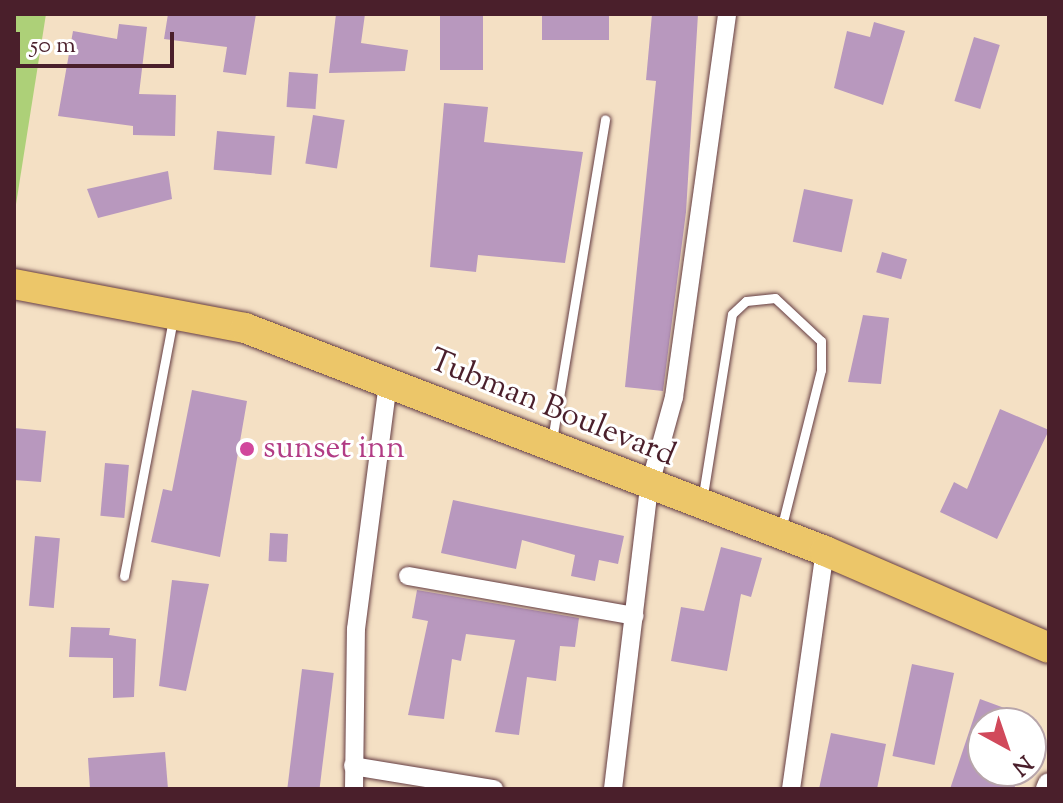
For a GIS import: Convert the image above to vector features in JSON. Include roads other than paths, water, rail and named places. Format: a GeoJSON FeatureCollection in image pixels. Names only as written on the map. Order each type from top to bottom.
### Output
{"type":"FeatureCollection","features":[{"type":"Feature","properties":{"kind":"highway","name":"Tubman Boulevard"},"geometry":{"type":"LineString","coordinates":[[14,284],[245,328],[388,382],[550,451],[825,551],[1049,648]]}},
{"type":"Feature","properties":{"kind":"street"},"geometry":{"type":"LineString","coordinates":[[613,789],[649,488],[674,397],[727,14]]}},
{"type":"Feature","properties":{"kind":"street"},"geometry":{"type":"LineString","coordinates":[[354,789],[356,629],[388,382]]}},
{"type":"Feature","properties":{"kind":"street"},"geometry":{"type":"LineString","coordinates":[[791,789],[825,551]]}},
{"type":"Feature","properties":{"kind":"street"},"geometry":{"type":"LineString","coordinates":[[408,576],[634,616]]}},
{"type":"Feature","properties":{"kind":"street"},"geometry":{"type":"LineString","coordinates":[[353,766],[494,789]]}},
{"type":"Feature","properties":{"kind":"lane"},"geometry":{"type":"LineString","coordinates":[[550,451],[605,119]]}},
{"type":"Feature","properties":{"kind":"lane"},"geometry":{"type":"LineString","coordinates":[[702,505],[732,314],[746,301],[775,298],[821,341],[821,370],[780,536]]}},
{"type":"Feature","properties":{"kind":"lane"},"geometry":{"type":"LineString","coordinates":[[124,576],[174,315]]}},
{"type":"Feature","properties":{"kind":"place","name":"sunset inn"},"geometry":{"type":"Point","coordinates":[247,449]}}]}
